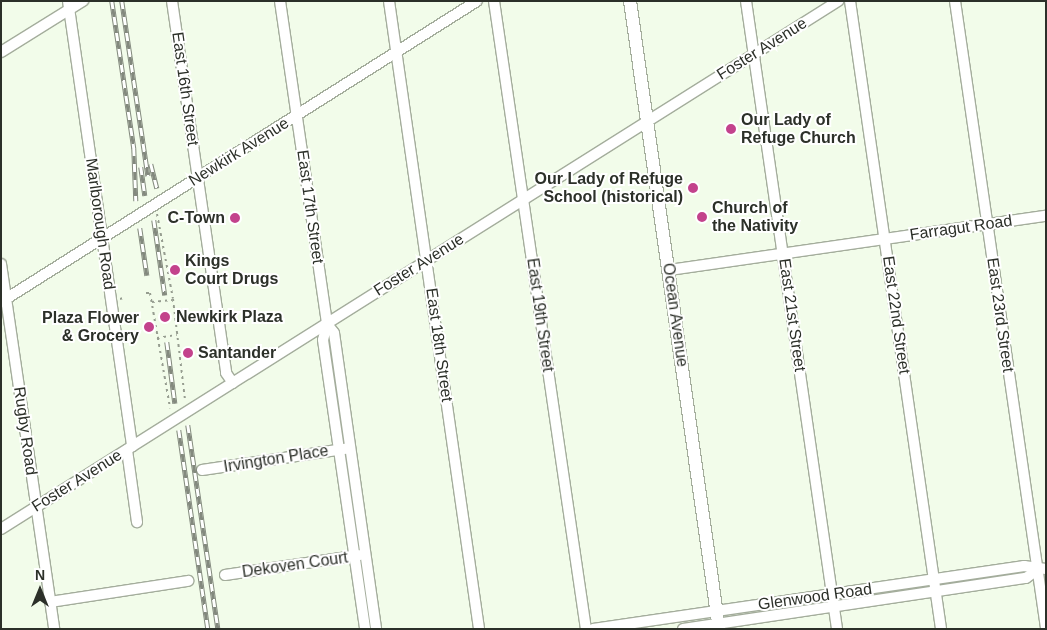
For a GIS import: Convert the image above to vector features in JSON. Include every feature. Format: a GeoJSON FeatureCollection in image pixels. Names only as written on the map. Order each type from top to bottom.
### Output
{"type":"FeatureCollection","features":[{"type":"Feature","properties":{"kind":"main road","name":"Ocean Avenue"},"geometry":{"type":"LineString","coordinates":[[630,1],[718,621]]}},
{"type":"Feature","properties":{"kind":"street"},"geometry":{"type":"LineString","coordinates":[[1,52],[69,6],[83,1]]}},
{"type":"Feature","properties":{"kind":"street","name":"East 16th Street"},"geometry":{"type":"LineString","coordinates":[[172,1],[226,373],[233,383]]}},
{"type":"Feature","properties":{"kind":"street","name":"East 17th Street"},"geometry":{"type":"LineString","coordinates":[[280,1],[327,324],[324,340],[365,629]]}},
{"type":"Feature","properties":{"kind":"street","name":"East 18th Street"},"geometry":{"type":"LineString","coordinates":[[389,1],[479,629]]}},
{"type":"Feature","properties":{"kind":"street","name":"Newkirk Avenue"},"geometry":{"type":"LineString","coordinates":[[4,301],[477,1]]}},
{"type":"Feature","properties":{"kind":"street","name":"East 19th Street"},"geometry":{"type":"LineString","coordinates":[[494,1],[586,629]]}},
{"type":"Feature","properties":{"kind":"street","name":"East 21st Street"},"geometry":{"type":"LineString","coordinates":[[746,1],[837,629]]}},
{"type":"Feature","properties":{"kind":"street","name":"Foster Avenue"},"geometry":{"type":"LineString","coordinates":[[1,529],[838,1]]}},
{"type":"Feature","properties":{"kind":"street","name":"East 22nd Street"},"geometry":{"type":"LineString","coordinates":[[850,1],[941,629]]}},
{"type":"Feature","properties":{"kind":"street","name":"East 23rd Street"},"geometry":{"type":"LineString","coordinates":[[955,1],[987,224],[1042,569],[1046,628]]}},
{"type":"Feature","properties":{"kind":"street","name":"Marlborough Road"},"geometry":{"type":"LineString","coordinates":[[69,6],[130,448],[137,522]]}},
{"type":"Feature","properties":{"kind":"street","name":"Farragut Road"},"geometry":{"type":"LineString","coordinates":[[669,270],[1046,216]]}},
{"type":"Feature","properties":{"kind":"street","name":"Rugby Road"},"geometry":{"type":"LineString","coordinates":[[1,264],[4,301],[54,629]]}},
{"type":"Feature","properties":{"kind":"street","name":"East 17th Street"},"geometry":{"type":"LineString","coordinates":[[327,324],[334,333],[376,629]]}},
{"type":"Feature","properties":{"kind":"street","name":"Irvington Place"},"geometry":{"type":"LineString","coordinates":[[202,470],[350,448]]}},
{"type":"Feature","properties":{"kind":"street","name":"Dekoven Court"},"geometry":{"type":"LineString","coordinates":[[225,575],[366,555]]}},
{"type":"Feature","properties":{"kind":"street","name":"Glenwood Road"},"geometry":{"type":"LineString","coordinates":[[683,629],[832,594],[1024,566],[1042,569]]}},
{"type":"Feature","properties":{"kind":"street","name":"Glenwood Road"},"geometry":{"type":"LineString","coordinates":[[593,629],[718,621],[834,607],[1026,578],[1042,569]]}},
{"type":"Feature","properties":{"kind":"street"},"geometry":{"type":"LineString","coordinates":[[50,602],[188,581]]}},
{"type":"Feature","properties":{"kind":"path"},"geometry":{"type":"LineString","coordinates":[[157,214],[173,299],[185,399]]}},
{"type":"Feature","properties":{"kind":"path"},"geometry":{"type":"LineString","coordinates":[[146,293],[150,293],[152,302],[170,408]]}},
{"type":"Feature","properties":{"kind":"path"},"geometry":{"type":"LineString","coordinates":[[120,299],[126,297]]}},
{"type":"Feature","properties":{"kind":"path"},"geometry":{"type":"LineString","coordinates":[[152,302],[173,299]]}},
{"type":"Feature","properties":{"kind":"path"},"geometry":{"type":"LineString","coordinates":[[157,338],[178,335]]}},
{"type":"Feature","properties":{"kind":"railway"},"geometry":{"type":"LineString","coordinates":[[112,1],[134,148],[136,201]]}},
{"type":"Feature","properties":{"kind":"railway"},"geometry":{"type":"LineString","coordinates":[[122,1],[148,176]]}},
{"type":"Feature","properties":{"kind":"railway"},"geometry":{"type":"LineString","coordinates":[[151,164],[157,188]]}},
{"type":"Feature","properties":{"kind":"railway"},"geometry":{"type":"LineString","coordinates":[[141,167],[145,196]]}},
{"type":"Feature","properties":{"kind":"railway"},"geometry":{"type":"LineString","coordinates":[[154,220],[165,295]]}},
{"type":"Feature","properties":{"kind":"railway"},"geometry":{"type":"LineString","coordinates":[[140,228],[147,275]]}},
{"type":"Feature","properties":{"kind":"railway"},"geometry":{"type":"LineString","coordinates":[[167,342],[175,403]]}},
{"type":"Feature","properties":{"kind":"railway"},"geometry":{"type":"LineString","coordinates":[[188,425],[218,629]]}},
{"type":"Feature","properties":{"kind":"railway"},"geometry":{"type":"LineString","coordinates":[[179,430],[208,629]]}},
{"type":"Feature","properties":{"kind":"place","name":"Our Lady of Refuge Church"},"geometry":{"type":"Point","coordinates":[731,129]}},
{"type":"Feature","properties":{"kind":"place","name":"Our Lady of Refuge School (historical)"},"geometry":{"type":"Point","coordinates":[693,188]}},
{"type":"Feature","properties":{"kind":"place","name":"Church of the Nativity"},"geometry":{"type":"Point","coordinates":[702,217]}},
{"type":"Feature","properties":{"kind":"place","name":"C-Town"},"geometry":{"type":"Point","coordinates":[235,218]}},
{"type":"Feature","properties":{"kind":"place","name":"Kings Court Drugs"},"geometry":{"type":"Point","coordinates":[175,270]}},
{"type":"Feature","properties":{"kind":"place","name":"Newkirk Plaza"},"geometry":{"type":"Point","coordinates":[165,317]}},
{"type":"Feature","properties":{"kind":"place","name":"Plaza Flower & Grocery"},"geometry":{"type":"Point","coordinates":[149,327]}},
{"type":"Feature","properties":{"kind":"place","name":"Santander"},"geometry":{"type":"Point","coordinates":[188,353]}}]}
